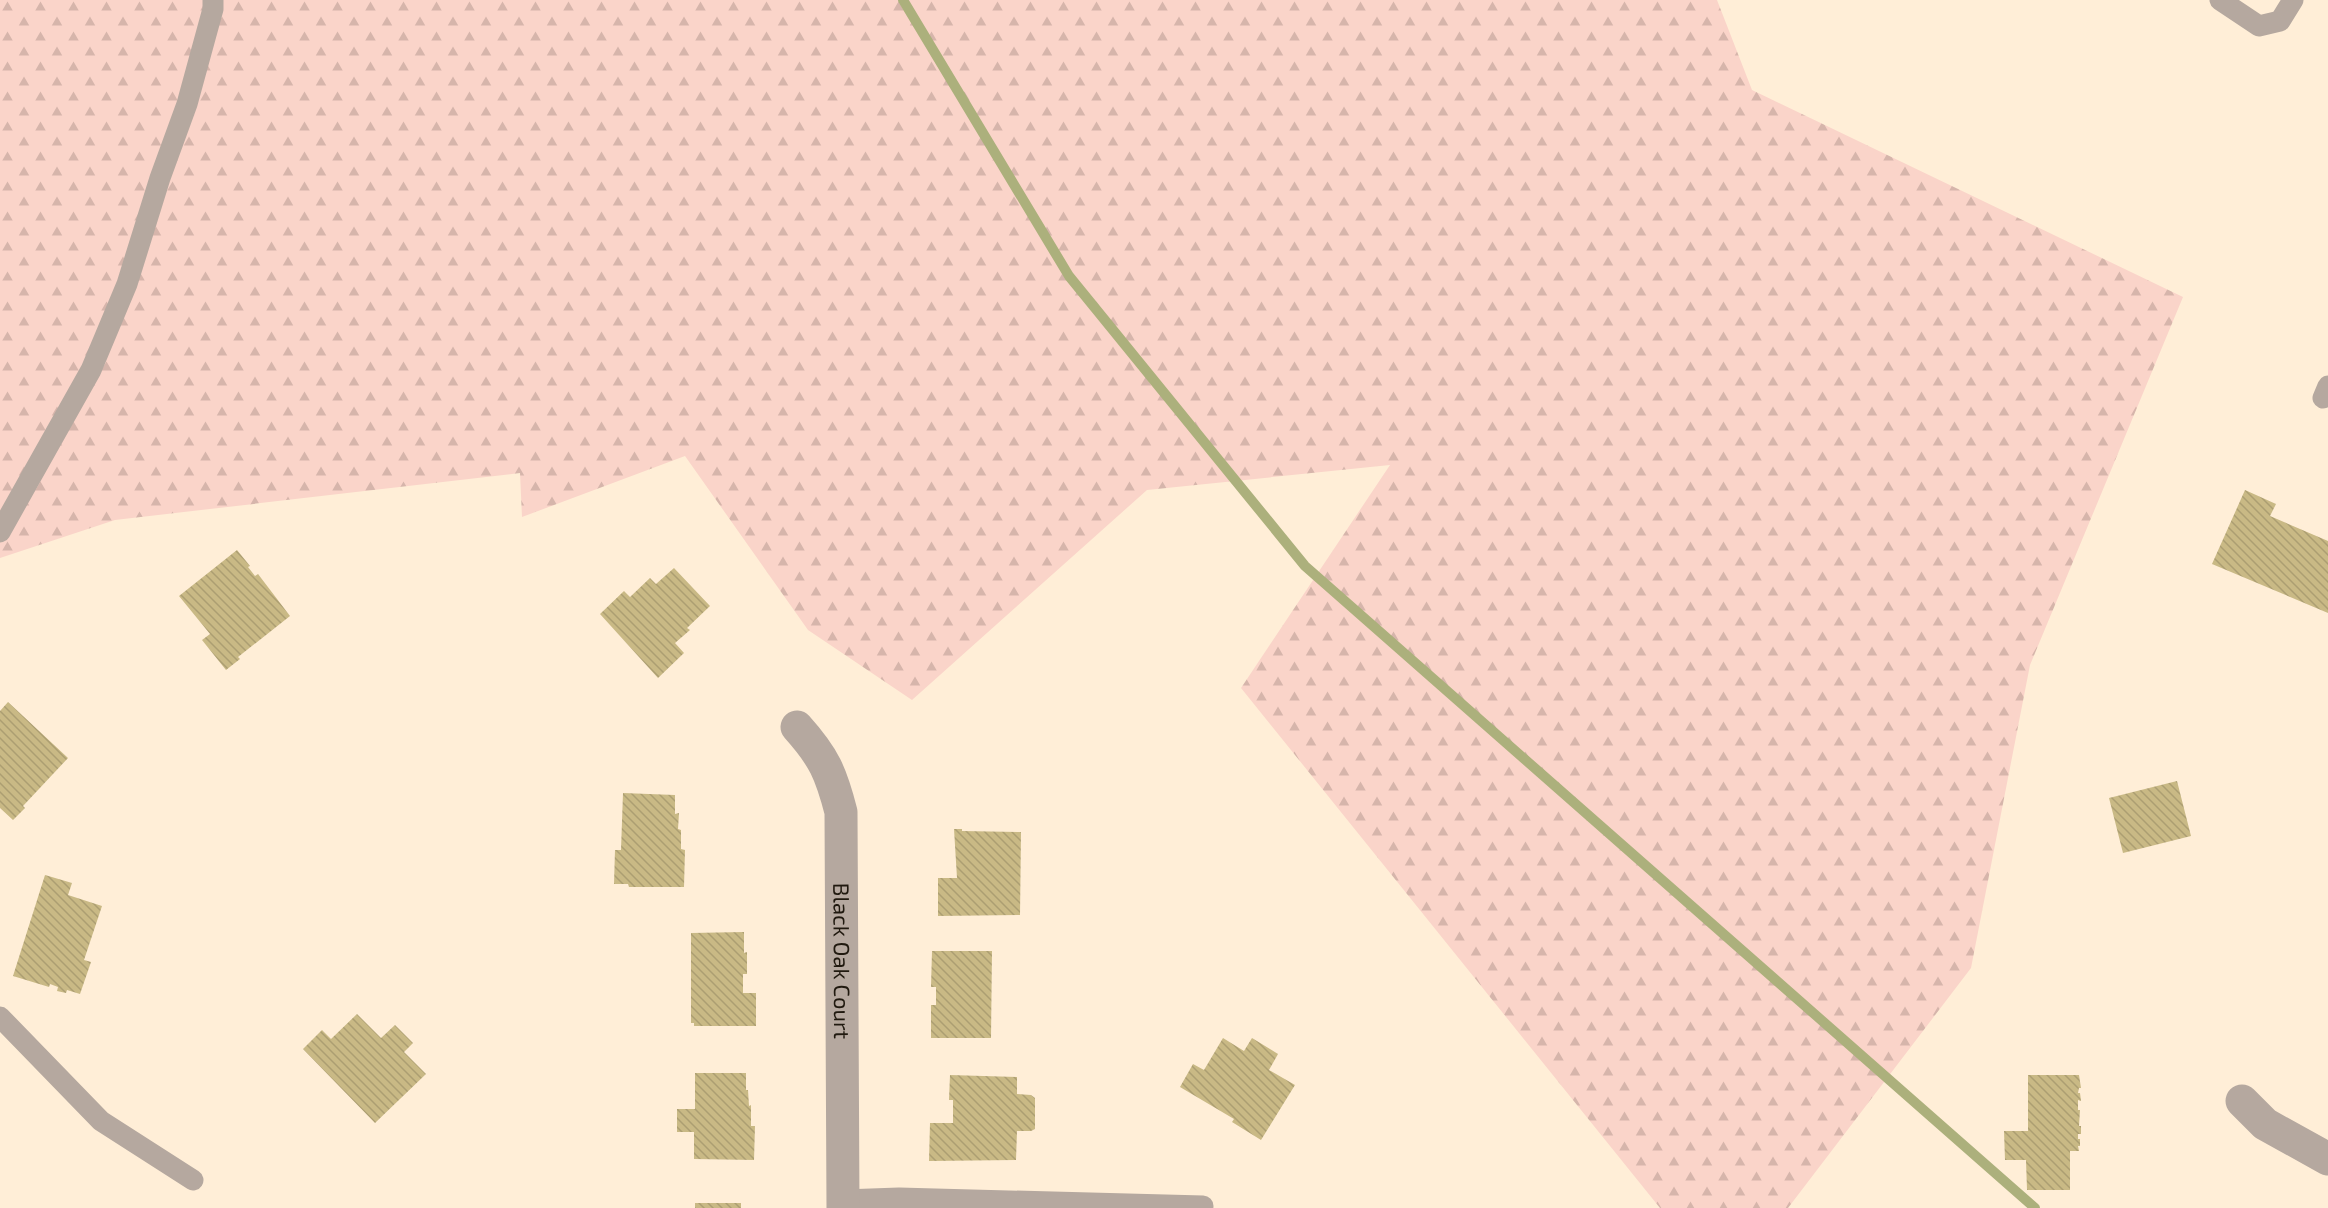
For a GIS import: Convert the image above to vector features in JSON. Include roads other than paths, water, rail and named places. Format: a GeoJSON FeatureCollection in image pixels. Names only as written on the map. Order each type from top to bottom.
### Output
{"type":"FeatureCollection","features":[{"type":"Feature","properties":{"kind":"street","name":"Black Oak Court"},"geometry":{"type":"LineString","coordinates":[[797,727],[815,748],[833,778],[842,812],[843,1204]]}},
{"type":"Feature","properties":{"kind":"street"},"geometry":{"type":"LineString","coordinates":[[2242,1101],[2265,1124],[2328,1160]]}},
{"type":"Feature","properties":{"kind":"lane"},"geometry":{"type":"LineString","coordinates":[[0,532],[91,370],[127,284],[160,178],[187,104],[213,9],[213,0]]}},
{"type":"Feature","properties":{"kind":"lane"},"geometry":{"type":"LineString","coordinates":[[2220,0],[2259,26],[2280,21],[2293,0]]}},
{"type":"Feature","properties":{"kind":"lane"},"geometry":{"type":"LineString","coordinates":[[0,1017],[101,1121],[193,1180]]}},
{"type":"Feature","properties":{"kind":"lane"},"geometry":{"type":"LineString","coordinates":[[843,1204],[899,1198],[1203,1206]]}},
{"type":"Feature","properties":{"kind":"waterway"},"geometry":{"type":"LineString","coordinates":[[903,0],[1069,276],[1305,566],[2035,1208]]}}]}
